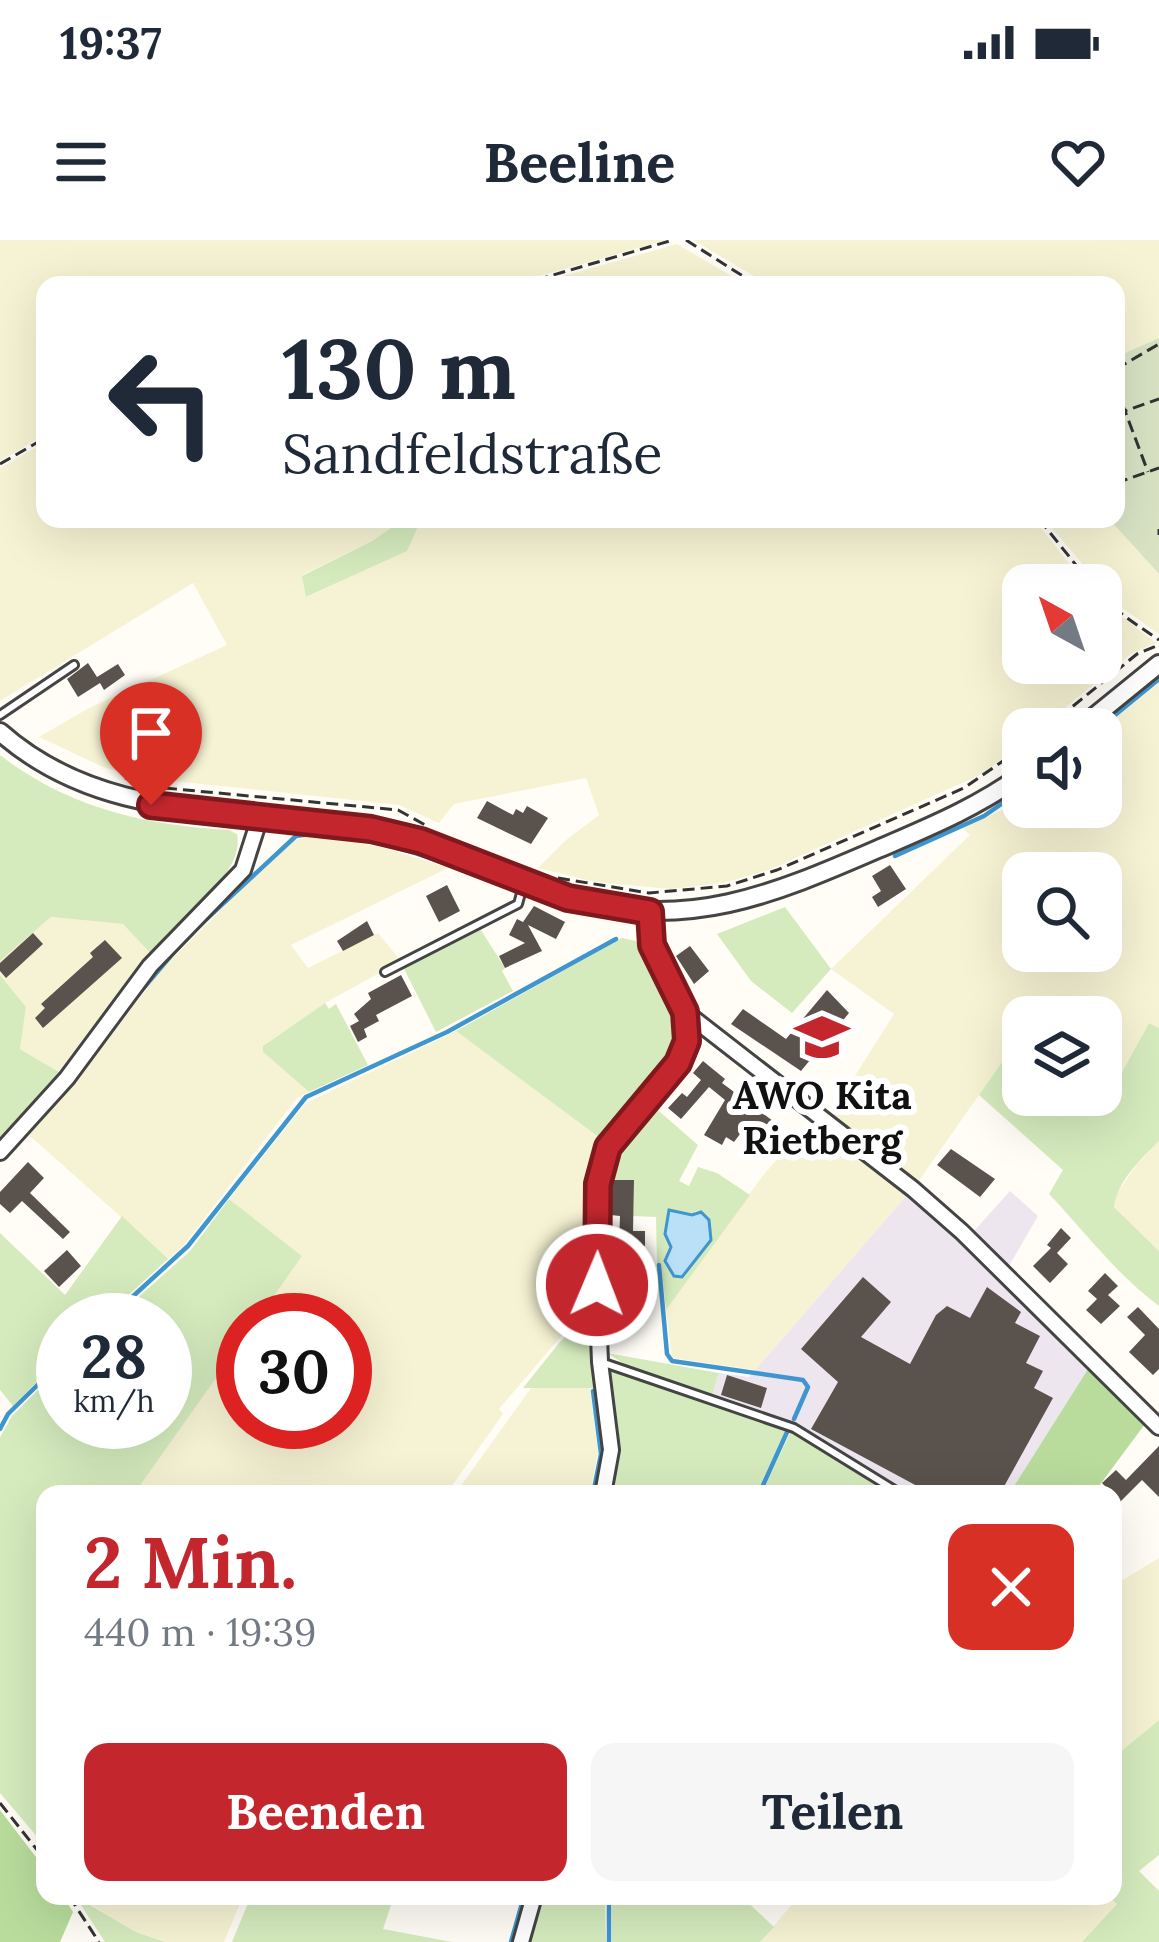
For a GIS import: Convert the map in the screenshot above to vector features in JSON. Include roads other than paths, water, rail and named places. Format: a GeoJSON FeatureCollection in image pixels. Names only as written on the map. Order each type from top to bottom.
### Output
{"type":"FeatureCollection","features":[{"type":"Feature","properties":{"kind":"street"},"geometry":{"type":"LineString","coordinates":[[1105,708],[1159,664]]}},
{"type":"Feature","properties":{"kind":"street"},"geometry":{"type":"LineString","coordinates":[[0,732],[43,764],[107,794],[151,805],[265,812],[371,829],[421,841],[568,898],[722,907],[788,889],[954,816],[1002,787]]}},
{"type":"Feature","properties":{"kind":"street"},"geometry":{"type":"LineString","coordinates":[[0,1152],[67,1078],[150,966],[243,870],[265,812]]}},
{"type":"Feature","properties":{"kind":"street"},"geometry":{"type":"LineString","coordinates":[[604,1485],[610,1450],[597,1285],[602,1166],[619,1132],[678,1063],[687,1041],[685,1012],[652,945],[650,902]]}},
{"type":"Feature","properties":{"kind":"street"},"geometry":{"type":"LineString","coordinates":[[685,1012],[913,1189],[1159,1427]]}},
{"type":"Feature","properties":{"kind":"street"},"geometry":{"type":"LineString","coordinates":[[521,1942],[531,1905]]}},
{"type":"Feature","properties":{"kind":"lane"},"geometry":{"type":"LineString","coordinates":[[0,715],[74,665]]}},
{"type":"Feature","properties":{"kind":"lane"},"geometry":{"type":"LineString","coordinates":[[385,972],[518,904],[524,883]]}},
{"type":"Feature","properties":{"kind":"lane"},"geometry":{"type":"LineString","coordinates":[[600,1362],[794,1427],[887,1485]]}},
{"type":"Feature","properties":{"kind":"water"},"geometry":{"type":"Polygon","coordinates":[[[669,1210],[701,1212],[709,1220],[711,1240],[682,1277],[674,1276],[665,1261],[671,1247],[665,1234],[669,1210]]]}},
{"type":"Feature","properties":{"kind":"waterway"},"geometry":{"type":"LineString","coordinates":[[1122,709],[1159,679]]}},
{"type":"Feature","properties":{"kind":"waterway"},"geometry":{"type":"LineString","coordinates":[[895,856],[1002,804]]}},
{"type":"Feature","properties":{"kind":"waterway"},"geometry":{"type":"LineString","coordinates":[[130,1004],[186,938],[296,836],[345,836],[428,857]]}},
{"type":"Feature","properties":{"kind":"waterway"},"geometry":{"type":"LineString","coordinates":[[137,1293],[188,1246],[306,1097],[447,1032],[616,939]]}},
{"type":"Feature","properties":{"kind":"waterway"},"geometry":{"type":"LineString","coordinates":[[33,1126],[61,1094]]}},
{"type":"Feature","properties":{"kind":"waterway"},"geometry":{"type":"LineString","coordinates":[[659,1265],[667,1354],[672,1361],[803,1380],[808,1387],[794,1419]]}},
{"type":"Feature","properties":{"kind":"waterway"},"geometry":{"type":"LineString","coordinates":[[0,1429],[36,1387]]}},
{"type":"Feature","properties":{"kind":"waterway"},"geometry":{"type":"LineString","coordinates":[[593,1391],[601,1454],[595,1485]]}},
{"type":"Feature","properties":{"kind":"waterway"},"geometry":{"type":"LineString","coordinates":[[763,1485],[788,1430]]}},
{"type":"Feature","properties":{"kind":"waterway"},"geometry":{"type":"LineString","coordinates":[[511,1942],[521,1905]]}},
{"type":"Feature","properties":{"kind":"waterway"},"geometry":{"type":"LineString","coordinates":[[609,1905],[609,1942]]}},
{"type":"Feature","properties":{"kind":"place","name":"AWO Kita Rietberg"},"geometry":{"type":"Point","coordinates":[822,1037]}}]}
